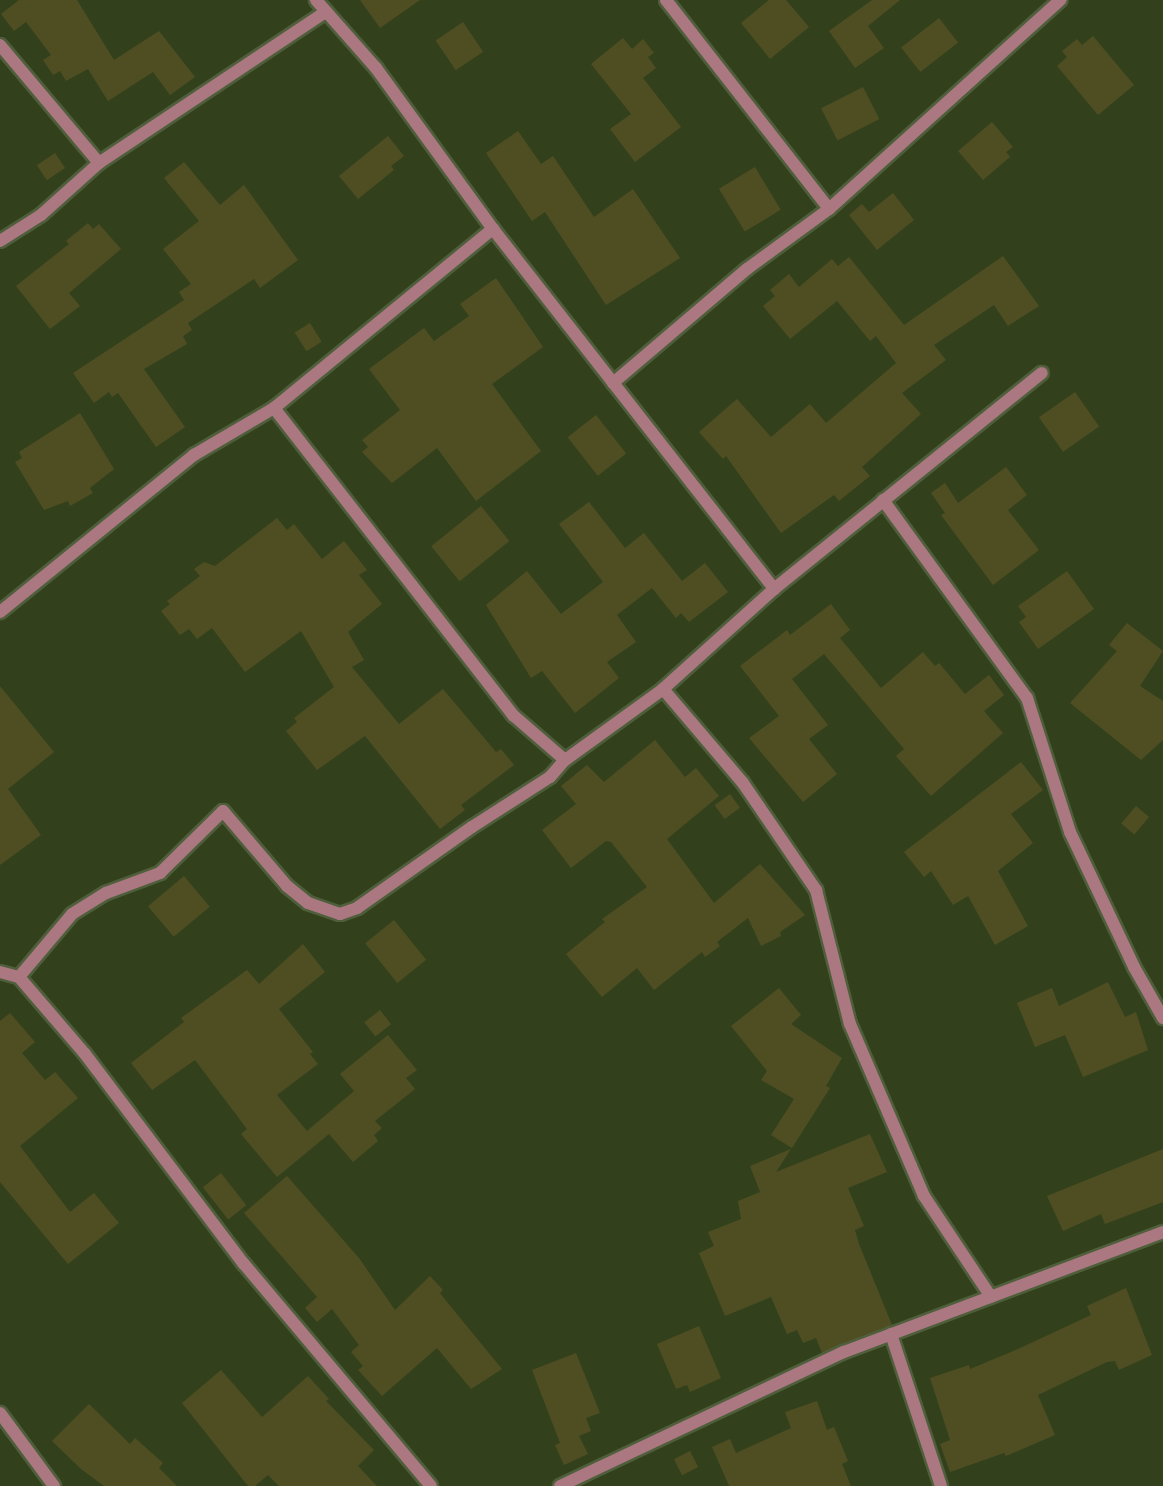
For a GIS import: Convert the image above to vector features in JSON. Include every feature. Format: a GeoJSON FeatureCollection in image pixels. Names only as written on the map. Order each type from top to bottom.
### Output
{"type":"FeatureCollection","features":[{"type":"Feature","properties":{"kind":"street"},"geometry":{"type":"LineString","coordinates":[[316,0],[376,68],[493,229],[774,589]]}},
{"type":"Feature","properties":{"kind":"street"},"geometry":{"type":"LineString","coordinates":[[666,0],[829,209]]}},
{"type":"Feature","properties":{"kind":"street"},"geometry":{"type":"LineString","coordinates":[[613,383],[747,269],[829,209],[1060,0]]}},
{"type":"Feature","properties":{"kind":"street"},"geometry":{"type":"LineString","coordinates":[[0,241],[41,215],[99,163],[325,12]]}},
{"type":"Feature","properties":{"kind":"street"},"geometry":{"type":"LineString","coordinates":[[0,45],[99,163]]}},
{"type":"Feature","properties":{"kind":"street"},"geometry":{"type":"LineString","coordinates":[[0,612],[194,455],[274,408],[493,229]]}},
{"type":"Feature","properties":{"kind":"street"},"geometry":{"type":"LineString","coordinates":[[19,977],[36,953],[72,914],[106,893],[160,873],[223,811],[287,886],[323,912],[340,914],[357,909],[472,826],[550,777],[565,760],[663,689],[774,589],[1042,373]]}},
{"type":"Feature","properties":{"kind":"street"},"geometry":{"type":"LineString","coordinates":[[274,408],[514,716],[565,760]]}},
{"type":"Feature","properties":{"kind":"street"},"geometry":{"type":"LineString","coordinates":[[883,500],[1027,698],[1070,832],[1134,968],[1163,1018]]}},
{"type":"Feature","properties":{"kind":"street"},"geometry":{"type":"LineString","coordinates":[[663,689],[743,783],[816,890],[855,1034],[924,1196],[991,1297]]}},
{"type":"Feature","properties":{"kind":"street"},"geometry":{"type":"LineString","coordinates":[[0,972],[19,977],[164,1154],[244,1264],[431,1486]]}},
{"type":"Feature","properties":{"kind":"street"},"geometry":{"type":"LineString","coordinates":[[560,1486],[844,1352],[1163,1232]]}},
{"type":"Feature","properties":{"kind":"street"},"geometry":{"type":"LineString","coordinates":[[891,1334],[941,1486]]}},
{"type":"Feature","properties":{"kind":"street"},"geometry":{"type":"LineString","coordinates":[[0,1413],[54,1486]]}},
{"type":"Feature","properties":{"kind":"building"},"geometry":{"type":"Polygon","coordinates":[[[19,0],[77,0],[114,60],[159,31],[195,77],[170,95],[153,72],[108,101],[88,69],[66,81],[60,71],[53,75],[43,60],[51,55],[26,22],[14,31],[1,14],[19,0]]]}},
{"type":"Feature","properties":{"kind":"building"},"geometry":{"type":"Polygon","coordinates":[[[360,0],[420,0],[380,28],[360,0]]]}},
{"type":"Feature","properties":{"kind":"building"},"geometry":{"type":"Polygon","coordinates":[[[769,0],[786,0],[809,27],[770,59],[741,23],[769,0]]]}},
{"type":"Feature","properties":{"kind":"building"},"geometry":{"type":"Polygon","coordinates":[[[872,0],[900,0],[868,26],[884,48],[855,68],[829,31],[872,0]]]}},
{"type":"Feature","properties":{"kind":"building"},"geometry":{"type":"Polygon","coordinates":[[[939,18],[958,42],[920,72],[901,48],[939,18]]]}},
{"type":"Feature","properties":{"kind":"building"},"geometry":{"type":"Polygon","coordinates":[[[463,22],[483,52],[456,70],[436,40],[463,22]]]}},
{"type":"Feature","properties":{"kind":"building"},"geometry":{"type":"Polygon","coordinates":[[[1093,36],[1134,85],[1098,115],[1057,66],[1067,57],[1062,51],[1077,39],[1082,45],[1093,36]]]}},
{"type":"Feature","properties":{"kind":"building"},"geometry":{"type":"Polygon","coordinates":[[[623,38],[632,49],[643,39],[654,53],[648,57],[656,68],[643,78],[681,127],[635,162],[610,129],[631,114],[591,64],[623,38]]]}},
{"type":"Feature","properties":{"kind":"building"},"geometry":{"type":"Polygon","coordinates":[[[863,87],[879,119],[837,140],[821,108],[863,87]]]}},
{"type":"Feature","properties":{"kind":"building"},"geometry":{"type":"Polygon","coordinates":[[[992,122],[1013,147],[1006,152],[1010,157],[983,180],[958,151],[992,122]]]}},
{"type":"Feature","properties":{"kind":"building"},"geometry":{"type":"Polygon","coordinates":[[[518,131],[541,164],[553,156],[594,217],[633,189],[680,258],[606,305],[545,212],[532,221],[486,153],[518,131]]]}},
{"type":"Feature","properties":{"kind":"building"},"geometry":{"type":"Polygon","coordinates":[[[388,136],[404,156],[391,166],[394,170],[358,199],[339,176],[388,136]]]}},
{"type":"Feature","properties":{"kind":"building"},"geometry":{"type":"Polygon","coordinates":[[[55,153],[65,168],[47,180],[37,165],[55,153]]]}},
{"type":"Feature","properties":{"kind":"building"},"geometry":{"type":"Polygon","coordinates":[[[184,162],[220,205],[244,185],[298,260],[260,288],[254,279],[188,323],[192,330],[183,336],[187,344],[144,369],[185,427],[156,447],[118,393],[112,397],[109,392],[94,403],[73,373],[184,300],[179,292],[191,284],[163,249],[199,221],[164,178],[184,162]]]}},
{"type":"Feature","properties":{"kind":"building"},"geometry":{"type":"Polygon","coordinates":[[[755,167],[781,210],[745,231],[719,189],[755,167]]]}},
{"type":"Feature","properties":{"kind":"building"},"geometry":{"type":"Polygon","coordinates":[[[893,193],[914,220],[877,250],[849,215],[862,204],[869,212],[893,193]]]}},
{"type":"Feature","properties":{"kind":"building"},"geometry":{"type":"Polygon","coordinates":[[[88,223],[93,229],[99,224],[121,249],[69,293],[80,306],[50,329],[16,286],[69,244],[66,241],[88,223]]]}},
{"type":"Feature","properties":{"kind":"building"},"geometry":{"type":"Polygon","coordinates":[[[1003,256],[1039,306],[1008,326],[994,305],[934,345],[946,360],[902,393],[921,414],[862,467],[870,476],[839,501],[834,495],[781,533],[726,456],[723,459],[699,432],[737,399],[771,437],[810,404],[826,423],[896,363],[876,336],[870,341],[837,301],[790,339],[763,306],[775,296],[770,290],[789,274],[799,287],[832,259],[838,266],[849,257],[904,325],[1003,256]]]}},
{"type":"Feature","properties":{"kind":"building"},"geometry":{"type":"Polygon","coordinates":[[[496,278],[543,347],[492,384],[541,451],[476,501],[437,448],[392,483],[362,452],[368,447],[362,440],[400,410],[369,369],[424,328],[434,341],[469,316],[460,304],[496,278]]]}},
{"type":"Feature","properties":{"kind":"building"},"geometry":{"type":"Polygon","coordinates":[[[310,323],[322,342],[306,351],[295,333],[310,323]]]}},
{"type":"Feature","properties":{"kind":"building"},"geometry":{"type":"Polygon","coordinates":[[[1075,392],[1099,426],[1063,452],[1039,417],[1075,392]]]}},
{"type":"Feature","properties":{"kind":"building"},"geometry":{"type":"Polygon","coordinates":[[[80,413],[114,469],[90,488],[93,493],[70,506],[68,501],[44,510],[15,462],[22,458],[19,452],[80,413]]]}},
{"type":"Feature","properties":{"kind":"building"},"geometry":{"type":"Polygon","coordinates":[[[596,415],[626,454],[598,476],[568,437],[596,415]]]}},
{"type":"Feature","properties":{"kind":"building"},"geometry":{"type":"Polygon","coordinates":[[[1006,467],[1027,495],[1008,510],[1039,550],[993,585],[941,515],[945,513],[931,493],[945,483],[958,503],[1006,467]]]}},
{"type":"Feature","properties":{"kind":"building"},"geometry":{"type":"Polygon","coordinates":[[[589,502],[625,548],[644,533],[682,581],[705,563],[728,592],[689,622],[681,613],[676,618],[652,588],[617,615],[636,642],[607,662],[619,678],[575,713],[542,671],[531,678],[486,605],[527,571],[561,614],[603,582],[559,524],[589,502]]]}},
{"type":"Feature","properties":{"kind":"building"},"geometry":{"type":"Polygon","coordinates":[[[481,506],[509,541],[460,581],[431,546],[481,506]]]}},
{"type":"Feature","properties":{"kind":"building"},"geometry":{"type":"Polygon","coordinates":[[[277,518],[287,530],[294,524],[322,559],[344,541],[367,570],[359,575],[382,604],[348,632],[364,660],[352,667],[399,724],[443,689],[496,752],[501,749],[514,765],[461,805],[465,810],[440,829],[365,736],[317,770],[286,731],[297,722],[294,718],[334,687],[301,631],[245,672],[212,628],[197,639],[189,629],[180,635],[161,611],[170,604],[167,601],[200,576],[194,569],[204,562],[215,566],[277,518]]]}},
{"type":"Feature","properties":{"kind":"building"},"geometry":{"type":"Polygon","coordinates":[[[1067,571],[1094,609],[1038,649],[1019,622],[1026,617],[1018,606],[1067,571]]]}},
{"type":"Feature","properties":{"kind":"building"},"geometry":{"type":"Polygon","coordinates":[[[831,604],[850,630],[840,638],[881,688],[923,652],[935,666],[939,663],[965,694],[989,675],[1004,695],[984,711],[1003,733],[931,796],[896,756],[904,749],[824,654],[792,679],[828,725],[809,739],[837,774],[803,802],[749,738],[779,716],[740,666],[787,630],[790,635],[831,604]]]}},
{"type":"Feature","properties":{"kind":"building"},"geometry":{"type":"Polygon","coordinates":[[[1127,623],[1163,651],[1140,686],[1163,701],[1163,740],[1141,760],[1070,703],[1117,651],[1109,645],[1127,623]]]}},
{"type":"Feature","properties":{"kind":"building"},"geometry":{"type":"Polygon","coordinates":[[[0,686],[54,752],[8,789],[41,835],[0,865],[0,686]]]}},
{"type":"Feature","properties":{"kind":"building"},"geometry":{"type":"Polygon","coordinates":[[[655,740],[685,777],[696,768],[719,796],[667,839],[714,903],[760,864],[805,915],[780,932],[781,936],[761,946],[748,918],[717,942],[720,946],[705,957],[702,952],[654,990],[637,968],[602,997],[566,954],[605,922],[602,919],[647,887],[611,842],[606,841],[571,868],[542,830],[576,804],[561,786],[587,765],[604,782],[655,740]]]}},
{"type":"Feature","properties":{"kind":"building"},"geometry":{"type":"Polygon","coordinates":[[[1021,762],[1043,790],[1011,814],[1033,843],[998,871],[1028,926],[995,945],[968,896],[953,905],[931,871],[924,877],[904,852],[1021,762]]]}},
{"type":"Feature","properties":{"kind":"building"},"geometry":{"type":"Polygon","coordinates":[[[730,794],[740,808],[725,819],[715,805],[730,794]]]}},
{"type":"Feature","properties":{"kind":"building"},"geometry":{"type":"Polygon","coordinates":[[[1136,806],[1149,817],[1134,835],[1121,824],[1136,806]]]}},
{"type":"Feature","properties":{"kind":"building"},"geometry":{"type":"Polygon","coordinates":[[[184,876],[210,907],[174,937],[148,906],[184,876]]]}},
{"type":"Feature","properties":{"kind":"building"},"geometry":{"type":"Polygon","coordinates":[[[394,920],[426,960],[397,983],[365,943],[394,920]]]}},
{"type":"Feature","properties":{"kind":"building"},"geometry":{"type":"Polygon","coordinates":[[[303,944],[325,972],[279,1009],[313,1052],[310,1054],[318,1064],[277,1095],[307,1131],[354,1091],[340,1074],[388,1035],[417,1070],[406,1078],[415,1089],[375,1121],[382,1128],[374,1135],[378,1141],[353,1162],[329,1134],[277,1177],[241,1134],[247,1129],[195,1060],[152,1090],[131,1063],[184,1022],[181,1018],[247,970],[259,984],[303,944]]]}},
{"type":"Feature","properties":{"kind":"building"},"geometry":{"type":"Polygon","coordinates":[[[1108,982],[1125,1017],[1136,1012],[1148,1050],[1083,1077],[1065,1035],[1035,1047],[1017,1003],[1052,988],[1059,1006],[1108,982]]]}},
{"type":"Feature","properties":{"kind":"building"},"geometry":{"type":"Polygon","coordinates":[[[779,988],[801,1015],[791,1024],[842,1058],[826,1086],[830,1088],[792,1148],[771,1135],[794,1099],[761,1080],[767,1071],[731,1026],[779,988]]]}},
{"type":"Feature","properties":{"kind":"building"},"geometry":{"type":"Polygon","coordinates":[[[380,1010],[391,1024],[375,1036],[364,1022],[380,1010]]]}},
{"type":"Feature","properties":{"kind":"building"},"geometry":{"type":"Polygon","coordinates":[[[10,1013],[35,1042],[22,1053],[45,1080],[55,1072],[78,1098],[20,1146],[70,1212],[94,1193],[119,1223],[68,1264],[0,1182],[0,1021],[10,1013]]]}},
{"type":"Feature","properties":{"kind":"building"},"geometry":{"type":"Polygon","coordinates":[[[870,1134],[887,1172],[848,1188],[864,1226],[855,1230],[859,1244],[892,1325],[822,1353],[816,1338],[803,1343],[797,1330],[787,1334],[771,1297],[725,1316],[699,1253],[714,1246],[708,1232],[741,1219],[738,1201],[760,1192],[750,1166],[791,1149],[776,1172],[870,1134]]]}},
{"type":"Feature","properties":{"kind":"building"},"geometry":{"type":"Polygon","coordinates":[[[1163,1149],[1163,1202],[1105,1224],[1101,1214],[1063,1231],[1047,1196],[1163,1149]]]}},
{"type":"Feature","properties":{"kind":"building"},"geometry":{"type":"Polygon","coordinates":[[[221,1173],[246,1205],[228,1219],[203,1187],[221,1173]]]}},
{"type":"Feature","properties":{"kind":"building"},"geometry":{"type":"Polygon","coordinates":[[[287,1176],[359,1258],[395,1310],[430,1276],[443,1290],[440,1293],[502,1369],[471,1389],[437,1348],[382,1396],[358,1370],[363,1366],[351,1352],[359,1345],[332,1309],[317,1322],[305,1308],[317,1297],[244,1213],[287,1176]]]}},
{"type":"Feature","properties":{"kind":"building"},"geometry":{"type":"Polygon","coordinates":[[[1126,1288],[1152,1355],[1119,1370],[1115,1361],[1107,1362],[1038,1395],[1055,1435],[1006,1456],[1004,1453],[950,1472],[940,1444],[950,1440],[930,1378],[969,1365],[970,1369],[1018,1349],[1091,1315],[1087,1306],[1126,1288]]]}},
{"type":"Feature","properties":{"kind":"building"},"geometry":{"type":"Polygon","coordinates":[[[699,1326],[721,1378],[690,1392],[687,1385],[676,1389],[657,1344],[699,1326]]]}},
{"type":"Feature","properties":{"kind":"building"},"geometry":{"type":"Polygon","coordinates":[[[576,1353],[600,1413],[586,1418],[591,1431],[579,1436],[588,1454],[564,1465],[555,1445],[560,1443],[532,1370],[576,1353]]]}},
{"type":"Feature","properties":{"kind":"building"},"geometry":{"type":"Polygon","coordinates":[[[221,1370],[262,1417],[308,1376],[329,1399],[326,1401],[374,1450],[358,1466],[377,1486],[279,1486],[268,1475],[255,1486],[248,1486],[182,1403],[221,1370]]]}},
{"type":"Feature","properties":{"kind":"building"},"geometry":{"type":"Polygon","coordinates":[[[817,1401],[827,1430],[834,1427],[848,1461],[842,1464],[851,1486],[729,1486],[712,1447],[730,1439],[736,1453],[791,1428],[785,1412],[817,1401]]]}},
{"type":"Feature","properties":{"kind":"building"},"geometry":{"type":"Polygon","coordinates":[[[89,1404],[130,1444],[135,1438],[163,1463],[159,1468],[177,1486],[104,1486],[81,1469],[52,1441],[89,1404]]]}},
{"type":"Feature","properties":{"kind":"building"},"geometry":{"type":"Polygon","coordinates":[[[690,1451],[698,1467],[682,1475],[674,1459],[690,1451]]]}}]}
